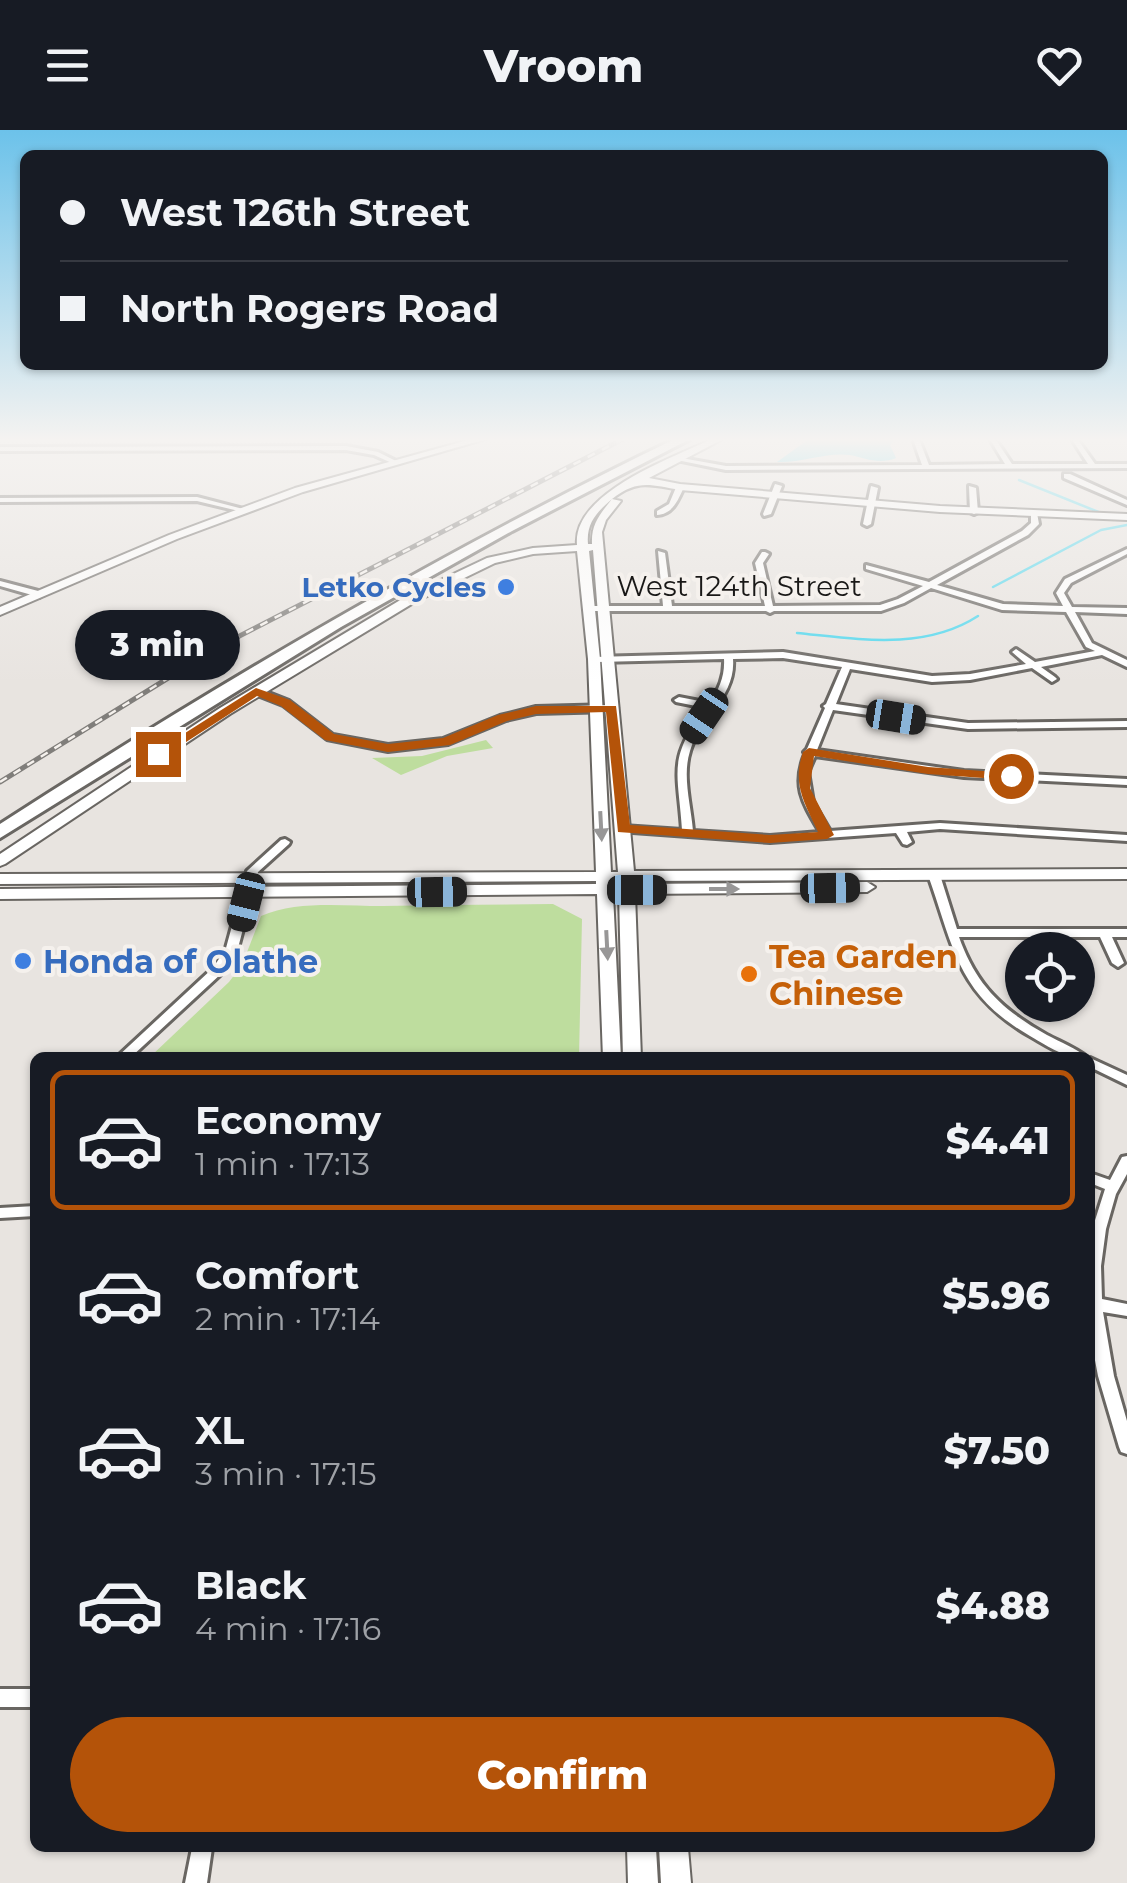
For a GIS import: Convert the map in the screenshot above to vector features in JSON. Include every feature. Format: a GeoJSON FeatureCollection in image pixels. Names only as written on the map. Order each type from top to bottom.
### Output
{"type":"FeatureCollection","features":[{"type":"Feature","properties":{"kind":"highway"},"geometry":{"type":"LineString","coordinates":[[0,814],[188,694],[323,615],[504,521]]}},
{"type":"Feature","properties":{"kind":"highway"},"geometry":{"type":"LineString","coordinates":[[0,832],[227,686],[338,620],[527,521]]}},
{"type":"Feature","properties":{"kind":"main road"},"geometry":{"type":"LineString","coordinates":[[0,609],[212,521]]}},
{"type":"Feature","properties":{"kind":"main road"},"geometry":{"type":"LineString","coordinates":[[586,521],[581,548],[597,609]]}},
{"type":"Feature","properties":{"kind":"main road"},"geometry":{"type":"LineString","coordinates":[[601,521],[597,609],[604,708],[604,882],[612,1052]]}},
{"type":"Feature","properties":{"kind":"main road"},"geometry":{"type":"LineString","coordinates":[[0,861],[256,691],[376,619],[482,563],[533,550],[598,547]]}},
{"type":"Feature","properties":{"kind":"main road"},"geometry":{"type":"LineString","coordinates":[[604,708],[623,829],[632,1052]]}},
{"type":"Feature","properties":{"kind":"main road"},"geometry":{"type":"LineString","coordinates":[[3,884],[249,887],[936,880],[1127,874]]}},
{"type":"Feature","properties":{"kind":"main road"},"geometry":{"type":"LineString","coordinates":[[936,880],[1127,884]]}},
{"type":"Feature","properties":{"kind":"main road"},"geometry":{"type":"LineString","coordinates":[[642,1852],[644,1883]]}},
{"type":"Feature","properties":{"kind":"main road"},"geometry":{"type":"LineString","coordinates":[[674,1852],[676,1883]]}},
{"type":"Feature","properties":{"kind":"street","name":"West 124th Street"},"geometry":{"type":"LineString","coordinates":[[597,609],[873,609],[894,604],[928,586],[1025,533],[1035,521]]}},
{"type":"Feature","properties":{"kind":"street"},"geometry":{"type":"LineString","coordinates":[[1127,551],[1064,584],[1060,594],[1088,645],[1127,664]]}},
{"type":"Feature","properties":{"kind":"street"},"geometry":{"type":"LineString","coordinates":[[661,553],[668,610]]}},
{"type":"Feature","properties":{"kind":"street"},"geometry":{"type":"LineString","coordinates":[[765,554],[759,564],[770,610]]}},
{"type":"Feature","properties":{"kind":"street"},"geometry":{"type":"LineString","coordinates":[[870,567],[1002,608],[1127,611]]}},
{"type":"Feature","properties":{"kind":"street"},"geometry":{"type":"LineString","coordinates":[[0,583],[37,593]]}},
{"type":"Feature","properties":{"kind":"street"},"geometry":{"type":"LineString","coordinates":[[1016,652],[1052,679]]}},
{"type":"Feature","properties":{"kind":"street"},"geometry":{"type":"LineString","coordinates":[[602,659],[673,653],[783,655],[908,677],[948,678],[1100,653]]}},
{"type":"Feature","properties":{"kind":"street"},"geometry":{"type":"LineString","coordinates":[[688,832],[682,763],[691,737],[728,678],[728,655]]}},
{"type":"Feature","properties":{"kind":"street"},"geometry":{"type":"LineString","coordinates":[[938,661],[948,678]]}},
{"type":"Feature","properties":{"kind":"street"},"geometry":{"type":"LineString","coordinates":[[827,835],[804,788],[802,772],[846,665]]}},
{"type":"Feature","properties":{"kind":"street"},"geometry":{"type":"LineString","coordinates":[[256,691],[299,712],[317,730],[339,740],[399,748],[456,739],[522,713],[604,708]]}},
{"type":"Feature","properties":{"kind":"street"},"geometry":{"type":"LineString","coordinates":[[679,700],[711,706]]}},
{"type":"Feature","properties":{"kind":"street"},"geometry":{"type":"LineString","coordinates":[[828,706],[968,726],[1127,724]]}},
{"type":"Feature","properties":{"kind":"street"},"geometry":{"type":"LineString","coordinates":[[809,752],[964,774],[1127,782]]}},
{"type":"Feature","properties":{"kind":"street"},"geometry":{"type":"LineString","coordinates":[[623,829],[770,839],[940,826],[1127,838]]}},
{"type":"Feature","properties":{"kind":"street"},"geometry":{"type":"LineString","coordinates":[[899,828],[906,842]]}},
{"type":"Feature","properties":{"kind":"street"},"geometry":{"type":"LineString","coordinates":[[129,1052],[218,970],[232,948],[257,864],[285,842]]}},
{"type":"Feature","properties":{"kind":"street"},"geometry":{"type":"LineString","coordinates":[[936,880],[968,971],[987,998],[1032,1032],[1070,1052]]}},
{"type":"Feature","properties":{"kind":"street"},"geometry":{"type":"LineString","coordinates":[[955,933],[1127,933]]}},
{"type":"Feature","properties":{"kind":"street"},"geometry":{"type":"LineString","coordinates":[[1104,933],[1118,963]]}},
{"type":"Feature","properties":{"kind":"street"},"geometry":{"type":"LineString","coordinates":[[1095,1065],[1127,1081]]}},
{"type":"Feature","properties":{"kind":"street"},"geometry":{"type":"LineString","coordinates":[[1095,1262],[1112,1186],[1127,1161]]}},
{"type":"Feature","properties":{"kind":"street"},"geometry":{"type":"LineString","coordinates":[[1095,1180],[1112,1186]]}},
{"type":"Feature","properties":{"kind":"street"},"geometry":{"type":"LineString","coordinates":[[0,1214],[30,1211]]}},
{"type":"Feature","properties":{"kind":"street"},"geometry":{"type":"LineString","coordinates":[[1095,1304],[1127,1310]]}},
{"type":"Feature","properties":{"kind":"street"},"geometry":{"type":"LineString","coordinates":[[1095,1311],[1103,1370],[1127,1447]]}},
{"type":"Feature","properties":{"kind":"street"},"geometry":{"type":"LineString","coordinates":[[0,1698],[30,1698]]}},
{"type":"Feature","properties":{"kind":"street"},"geometry":{"type":"LineString","coordinates":[[196,1883],[201,1852]]}},
{"type":"Feature","properties":{"kind":"green space"},"geometry":{"type":"Polygon","coordinates":[[[486,740],[493,748],[447,756],[401,775],[372,758],[422,756],[486,740]]]}},
{"type":"Feature","properties":{"kind":"green space"},"geometry":{"type":"Polygon","coordinates":[[[553,904],[582,919],[579,1052],[155,1052],[229,982],[242,965],[261,916],[321,905],[553,904]]]}},
{"type":"Feature","properties":{"kind":"waterway"},"geometry":{"type":"LineString","coordinates":[[993,587],[1101,530],[1127,525]]}},
{"type":"Feature","properties":{"kind":"waterway"},"geometry":{"type":"LineString","coordinates":[[797,633],[913,638],[957,627],[978,616]]}},
{"type":"Feature","properties":{"kind":"railway"},"geometry":{"type":"LineString","coordinates":[[0,782],[220,646],[464,521]]}},
{"type":"Feature","properties":{"kind":"place","name":"Letko Cycles"},"geometry":{"type":"Point","coordinates":[506,587]}},
{"type":"Feature","properties":{"kind":"place","name":"Honda of Olathe"},"geometry":{"type":"Point","coordinates":[23,961]}},
{"type":"Feature","properties":{"kind":"place","name":"Tea Garden Chinese"},"geometry":{"type":"Point","coordinates":[749,974]}},
{"type":"Feature","properties":{"kind":"route"},"geometry":{"type":"LineString","coordinates":[[158,754],[256,691],[286,703],[330,737],[360,746],[388,748],[445,742],[503,718],[536,710],[612,708],[623,829],[770,839],[827,835],[804,788],[802,772],[809,752],[928,770],[1011,776]]}}]}
